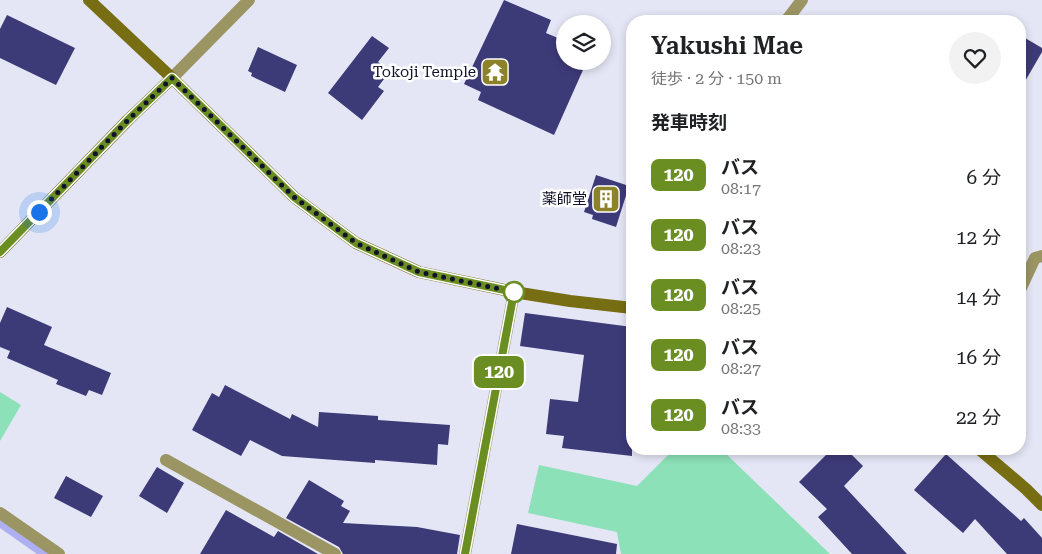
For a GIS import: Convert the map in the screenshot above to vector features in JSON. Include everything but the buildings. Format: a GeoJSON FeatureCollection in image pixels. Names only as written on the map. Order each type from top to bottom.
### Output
{"type":"FeatureCollection","features":[{"type":"Feature","properties":{"kind":"street"},"geometry":{"type":"LineString","coordinates":[[88,0],[172,78],[294,197],[356,243],[419,272],[514,292],[626,307]]}},
{"type":"Feature","properties":{"kind":"street"},"geometry":{"type":"LineString","coordinates":[[0,252],[128,120],[249,0]]}},
{"type":"Feature","properties":{"kind":"street"},"geometry":{"type":"LineString","coordinates":[[791,15],[802,0]]}},
{"type":"Feature","properties":{"kind":"street"},"geometry":{"type":"LineString","coordinates":[[1026,277],[1035,258],[1042,256]]}},
{"type":"Feature","properties":{"kind":"street"},"geometry":{"type":"LineString","coordinates":[[465,554],[514,292]]}},
{"type":"Feature","properties":{"kind":"street"},"geometry":{"type":"LineString","coordinates":[[986,455],[1042,505]]}},
{"type":"Feature","properties":{"kind":"street"},"geometry":{"type":"LineString","coordinates":[[166,460],[335,554]]}},
{"type":"Feature","properties":{"kind":"street"},"geometry":{"type":"LineString","coordinates":[[0,513],[59,554]]}},
{"type":"Feature","properties":{"kind":"green space"},"geometry":{"type":"Polygon","coordinates":[[[0,392],[21,405],[0,441],[0,392]]]}},
{"type":"Feature","properties":{"kind":"green space"},"geometry":{"type":"Polygon","coordinates":[[[668,455],[727,455],[830,554],[621,554],[617,532],[528,513],[539,465],[637,486],[668,455]]]}},
{"type":"Feature","properties":{"kind":"waterway"},"geometry":{"type":"LineString","coordinates":[[0,523],[44,554]]}},
{"type":"Feature","properties":{"kind":"bus line","name":"120"},"geometry":{"type":"LineString","coordinates":[[0,252],[128,120],[172,78],[294,197],[356,243],[419,272],[514,292],[465,554]]}},
{"type":"Feature","properties":{"kind":"place","name":"Tokoji Temple"},"geometry":{"type":"Point","coordinates":[495,72]}},
{"type":"Feature","properties":{"kind":"place","name":"薬師堂"},"geometry":{"type":"Point","coordinates":[606,199]}},
{"type":"Feature","properties":{"kind":"route"},"geometry":{"type":"LineString","coordinates":[[39,212],[128,120],[172,78],[294,197],[356,243],[419,272],[514,292]]}}]}
